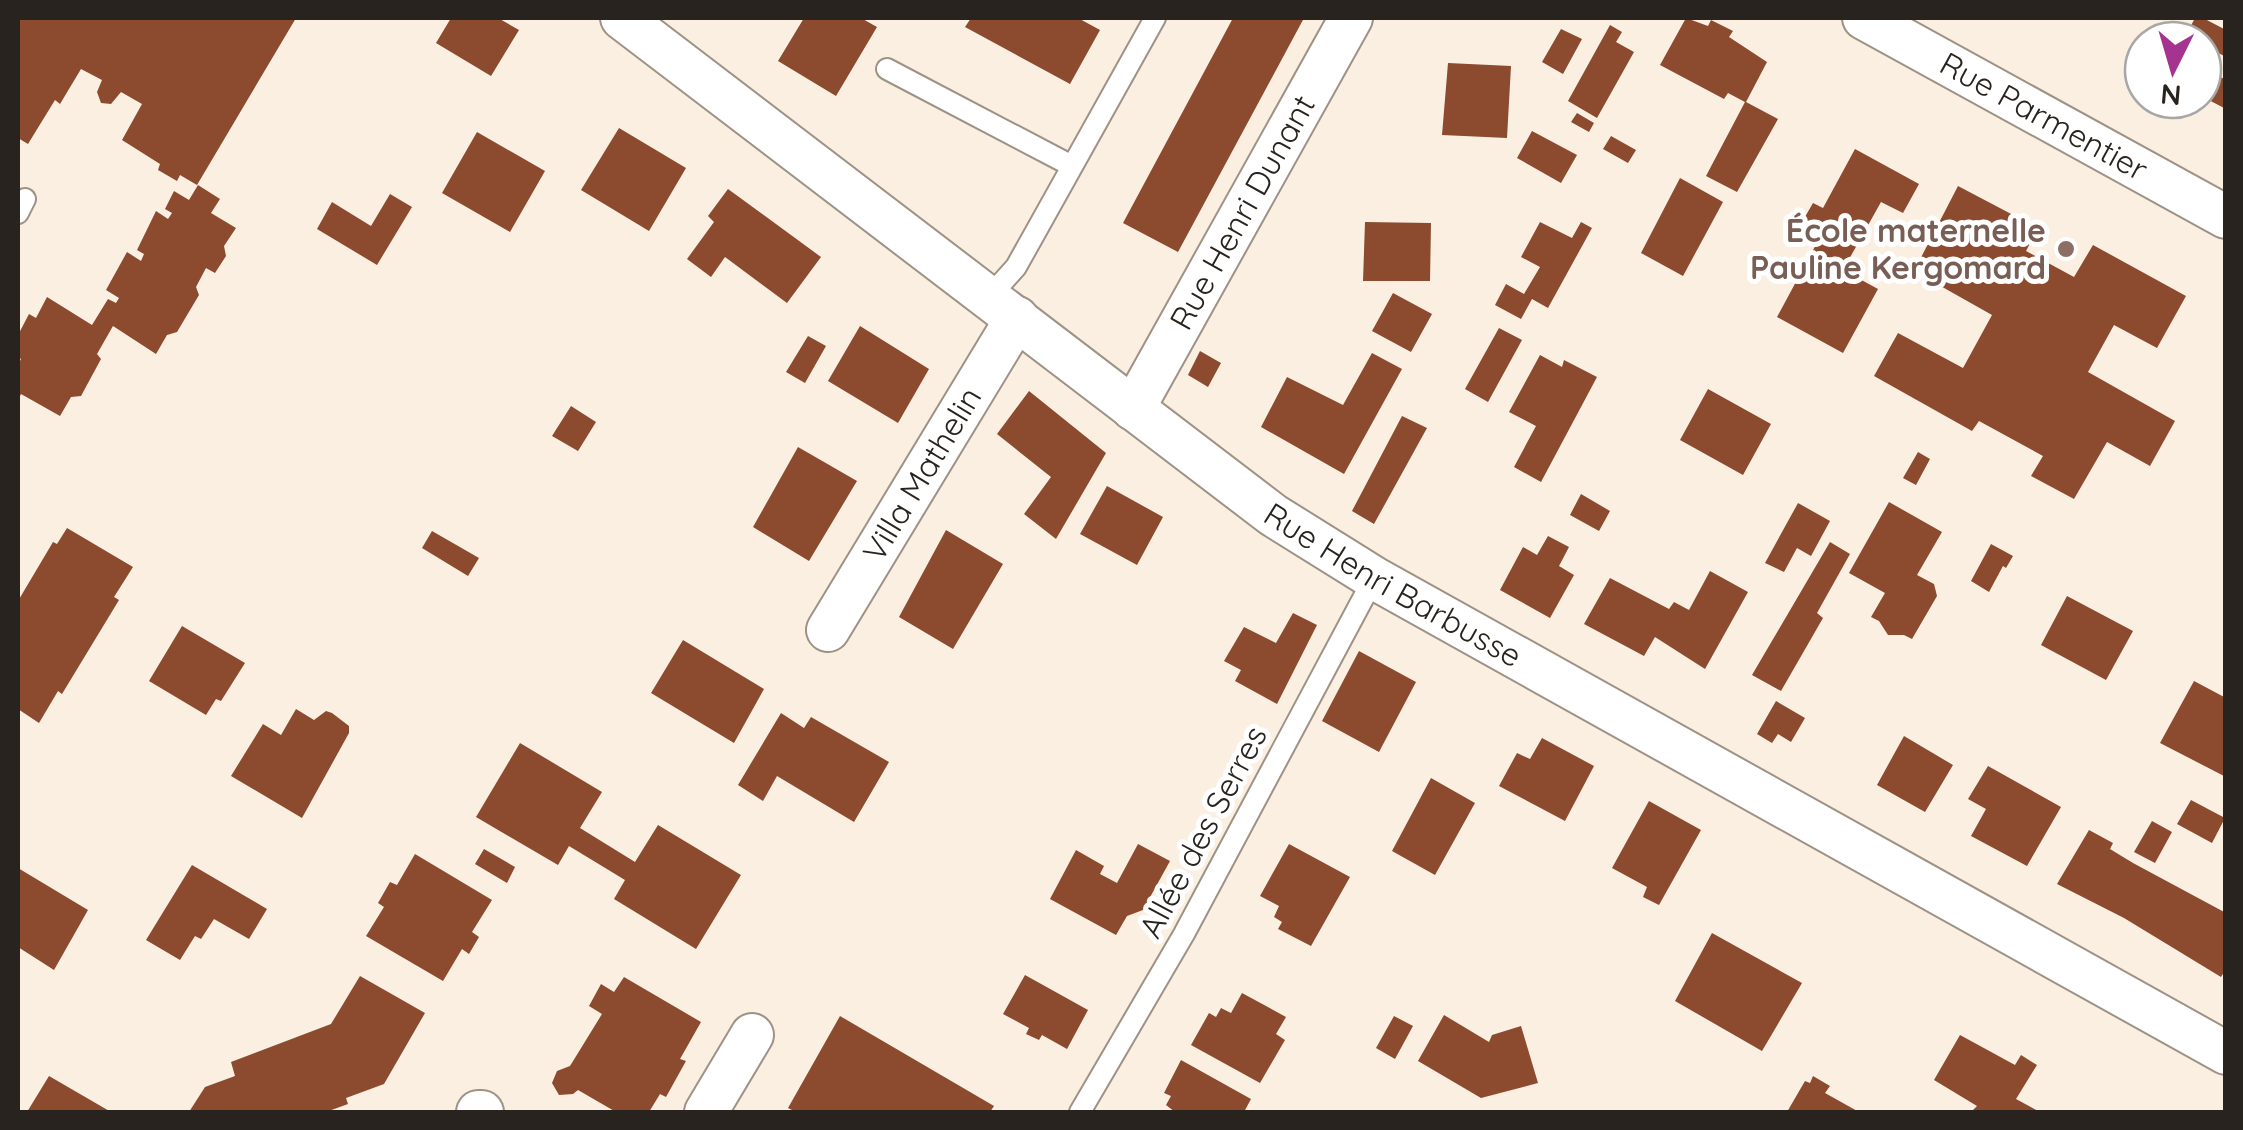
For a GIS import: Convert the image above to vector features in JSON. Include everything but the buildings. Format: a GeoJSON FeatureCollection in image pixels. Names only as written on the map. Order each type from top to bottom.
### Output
{"type":"FeatureCollection","features":[{"type":"Feature","properties":{"kind":"street","name":"Rue Henri Barbusse"},"geometry":{"type":"LineString","coordinates":[[622,18],[1273,516],[1374,578],[2226,1053]]}},
{"type":"Feature","properties":{"kind":"street","name":"Rue Henri Dunant"},"geometry":{"type":"LineString","coordinates":[[1133,409],[1351,18]]}},
{"type":"Feature","properties":{"kind":"street","name":"Rue Parmentier"},"geometry":{"type":"LineString","coordinates":[[1864,18],[2226,217]]}},
{"type":"Feature","properties":{"kind":"street","name":"Villa Mathelin"},"geometry":{"type":"LineString","coordinates":[[828,630],[1003,307]]}},
{"type":"Feature","properties":{"kind":"street"},"geometry":{"type":"LineString","coordinates":[[706,1112],[752,1035]]}},
{"type":"Feature","properties":{"kind":"lane"},"geometry":{"type":"LineString","coordinates":[[1003,307],[1016,267],[1155,18]]}},
{"type":"Feature","properties":{"kind":"lane"},"geometry":{"type":"LineString","coordinates":[[887,69],[1072,166]]}},
{"type":"Feature","properties":{"kind":"lane","name":"Allée des Serres"},"geometry":{"type":"LineString","coordinates":[[1080,1112],[1184,934],[1374,578]]}},
{"type":"Feature","properties":{"kind":"place","name":"École maternelle Pauline Kergomard"},"geometry":{"type":"Point","coordinates":[2066,249]}}]}
